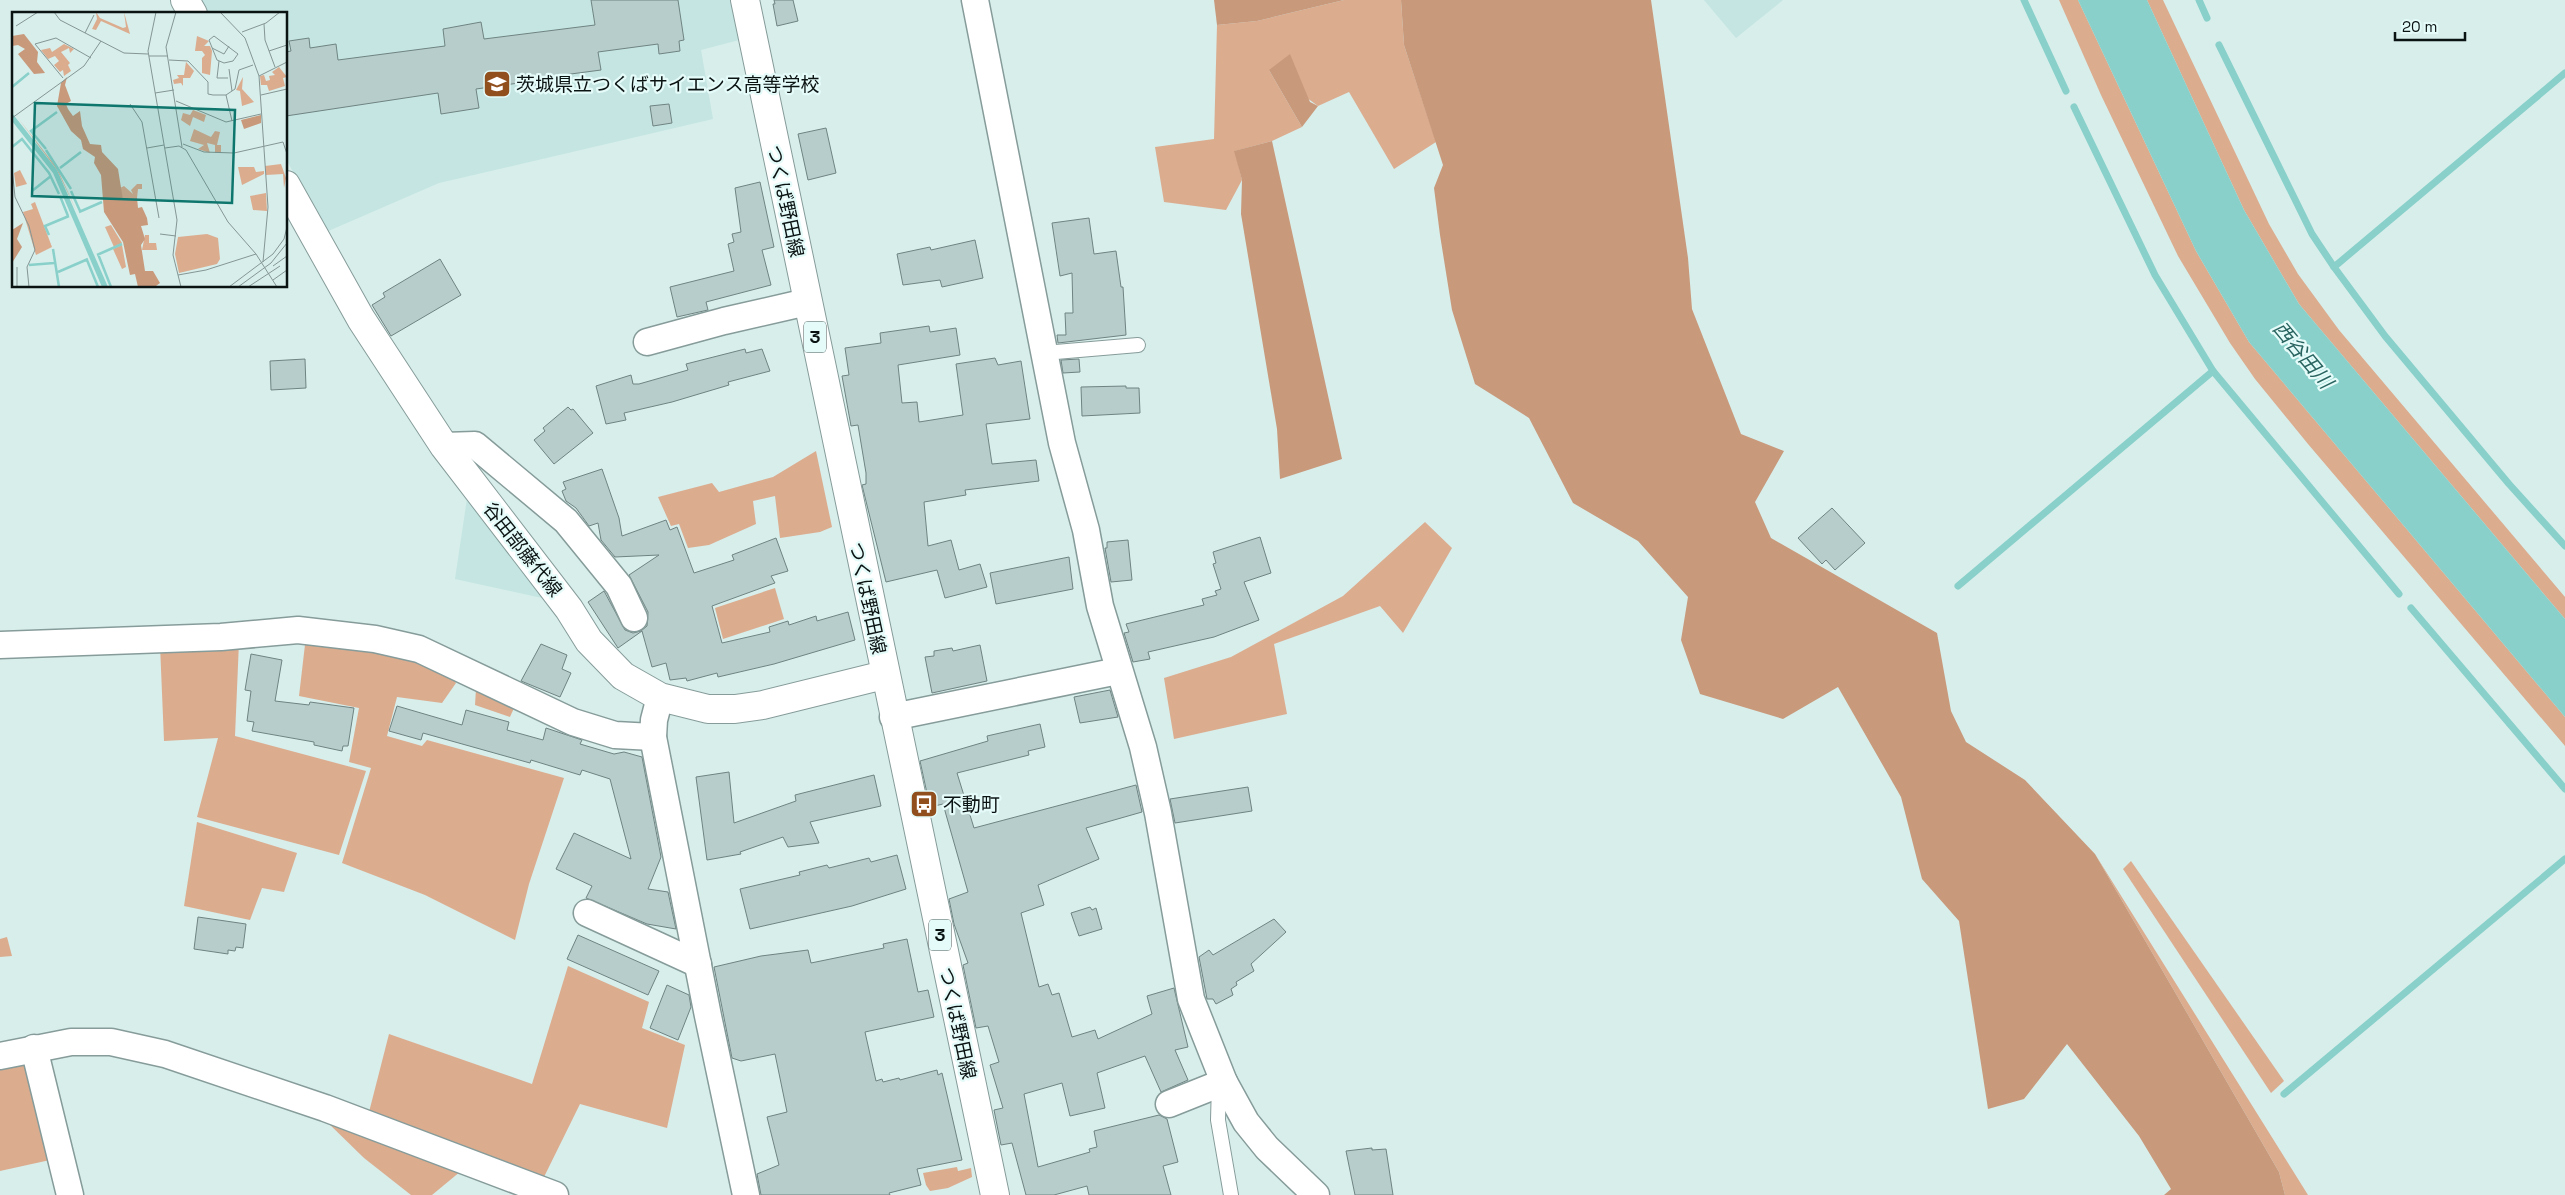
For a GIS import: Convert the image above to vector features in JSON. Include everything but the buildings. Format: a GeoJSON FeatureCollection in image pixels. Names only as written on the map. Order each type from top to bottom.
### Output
{"type":"FeatureCollection","features":[{"type":"Feature","properties":{"kind":"main road"},"geometry":{"type":"LineString","coordinates":[[185,0],[192,12]]}},
{"type":"Feature","properties":{"kind":"main road","name":"つくば野田線"},"geometry":{"type":"LineString","coordinates":[[745,0],[884,675],[995,1195]]}},
{"type":"Feature","properties":{"kind":"main road","name":"谷田部藤代線"},"geometry":{"type":"LineString","coordinates":[[288,189],[361,319],[444,446],[569,609],[600,654],[623,676],[660,697],[708,709],[735,709],[763,705],[884,675]]}},
{"type":"Feature","properties":{"kind":"street"},"geometry":{"type":"LineString","coordinates":[[975,0],[1062,443],[1086,530],[1100,606],[1118,671],[1143,746],[1158,813],[1191,999],[1221,1083],[1246,1122],[1267,1148],[1316,1195]]}},
{"type":"Feature","properties":{"kind":"street"},"geometry":{"type":"LineString","coordinates":[[647,342],[724,321],[808,302]]}},
{"type":"Feature","properties":{"kind":"street"},"geometry":{"type":"LineString","coordinates":[[444,446],[475,446],[566,520],[619,586],[634,618]]}},
{"type":"Feature","properties":{"kind":"street"},"geometry":{"type":"LineString","coordinates":[[0,646],[221,637],[298,630],[375,639],[419,649],[573,722],[615,735],[653,737]]}},
{"type":"Feature","properties":{"kind":"street"},"geometry":{"type":"LineString","coordinates":[[894,717],[1118,671]]}},
{"type":"Feature","properties":{"kind":"street"},"geometry":{"type":"LineString","coordinates":[[660,697],[654,720],[653,737],[746,1195]]}},
{"type":"Feature","properties":{"kind":"street"},"geometry":{"type":"LineString","coordinates":[[587,913],[698,964]]}},
{"type":"Feature","properties":{"kind":"street"},"geometry":{"type":"LineString","coordinates":[[0,1056],[72,1042],[111,1042],[165,1054],[325,1108],[555,1195]]}},
{"type":"Feature","properties":{"kind":"street"},"geometry":{"type":"LineString","coordinates":[[34,1048],[70,1195]]}},
{"type":"Feature","properties":{"kind":"street"},"geometry":{"type":"LineString","coordinates":[[1169,1104],[1221,1083]]}},
{"type":"Feature","properties":{"kind":"lane"},"geometry":{"type":"LineString","coordinates":[[1044,353],[1138,345]]}},
{"type":"Feature","properties":{"kind":"lane"},"geometry":{"type":"LineString","coordinates":[[1221,1083],[1218,1120],[1231,1195]]}},
{"type":"Feature","properties":{"kind":"shaded area","name":"茨城県立つくばサイエンス高等学校"},"geometry":{"type":"Polygon","coordinates":[[[202,0],[731,0],[739,40],[701,50],[713,119],[439,183],[326,232],[288,163],[288,12],[208,12],[202,0]]]}},
{"type":"Feature","properties":{"kind":"shaded area"},"geometry":{"type":"Polygon","coordinates":[[[1214,0],[1344,0],[1257,21],[1217,25],[1214,0]]]}},
{"type":"Feature","properties":{"kind":"shaded area"},"geometry":{"type":"Polygon","coordinates":[[[1344,0],[1401,0],[1404,45],[1436,142],[1394,169],[1349,92],[1318,106],[1269,70],[1302,127],[1272,141],[1235,151],[1242,180],[1226,210],[1164,202],[1155,147],[1214,139],[1217,25],[1257,21],[1344,0]]]}},
{"type":"Feature","properties":{"kind":"shaded area"},"geometry":{"type":"Polygon","coordinates":[[[1401,0],[1651,0],[1688,258],[1692,309],[1741,434],[1784,451],[1755,502],[1771,538],[1937,633],[1951,711],[1966,742],[2025,780],[2095,854],[2279,1172],[2285,1195],[2164,1195],[2171,1189],[2139,1136],[2067,1044],[2024,1099],[1988,1109],[1959,921],[1922,879],[1901,797],[1838,687],[1783,719],[1700,694],[1681,640],[1688,597],[1638,541],[1573,503],[1529,418],[1475,384],[1452,310],[1440,235],[1434,188],[1443,165],[1404,45],[1401,0]]]}},
{"type":"Feature","properties":{"kind":"shaded area"},"geometry":{"type":"Polygon","coordinates":[[[1704,0],[1783,0],[1736,38],[1704,0]]]}},
{"type":"Feature","properties":{"kind":"shaded area"},"geometry":{"type":"Polygon","coordinates":[[[2059,0],[2078,0],[2196,251],[2249,342],[2565,717],[2565,746],[2308,444],[2255,379],[2230,343],[2178,256],[2101,95],[2059,0]]]}},
{"type":"Feature","properties":{"kind":"shaded area"},"geometry":{"type":"Polygon","coordinates":[[[2147,0],[2163,0],[2269,224],[2298,274],[2339,330],[2565,597],[2565,619],[2299,304],[2244,210],[2147,0]]]}},
{"type":"Feature","properties":{"kind":"shaded area"},"geometry":{"type":"Polygon","coordinates":[[[1290,54],[1310,102],[1318,106],[1302,127],[1269,70],[1290,54]]]}},
{"type":"Feature","properties":{"kind":"shaded area"},"geometry":{"type":"Polygon","coordinates":[[[1272,141],[1342,459],[1280,479],[1277,429],[1241,214],[1242,180],[1234,151],[1272,141]]]}},
{"type":"Feature","properties":{"kind":"shaded area"},"geometry":{"type":"Polygon","coordinates":[[[816,451],[832,527],[820,532],[780,538],[775,496],[753,501],[756,524],[709,545],[688,548],[679,524],[671,526],[658,497],[712,483],[719,492],[773,477],[816,451]]]}},
{"type":"Feature","properties":{"kind":"shaded area"},"geometry":{"type":"Polygon","coordinates":[[[468,492],[542,598],[455,579],[468,492]]]}},
{"type":"Feature","properties":{"kind":"shaded area"},"geometry":{"type":"Polygon","coordinates":[[[1425,522],[1452,548],[1403,633],[1380,606],[1274,644],[1287,714],[1174,739],[1164,678],[1231,657],[1343,596],[1425,522]]]}},
{"type":"Feature","properties":{"kind":"shaded area"},"geometry":{"type":"Polygon","coordinates":[[[775,588],[784,619],[723,639],[715,608],[775,588]]]}},
{"type":"Feature","properties":{"kind":"shaded area"},"geometry":{"type":"Polygon","coordinates":[[[306,636],[391,650],[452,676],[456,683],[442,703],[397,697],[387,736],[422,746],[427,740],[564,778],[529,884],[515,940],[425,895],[342,863],[371,768],[349,762],[359,708],[299,696],[306,636]]]}},
{"type":"Feature","properties":{"kind":"shaded area"},"geometry":{"type":"Polygon","coordinates":[[[239,642],[235,736],[366,771],[339,855],[197,817],[218,738],[164,741],[160,645],[239,642]]]}},
{"type":"Feature","properties":{"kind":"shaded area"},"geometry":{"type":"Polygon","coordinates":[[[476,689],[514,708],[510,717],[475,705],[476,689]]]}},
{"type":"Feature","properties":{"kind":"shaded area"},"geometry":{"type":"Polygon","coordinates":[[[197,822],[297,853],[284,892],[262,888],[250,920],[184,906],[197,822]]]}},
{"type":"Feature","properties":{"kind":"shaded area"},"geometry":{"type":"Polygon","coordinates":[[[2095,854],[2308,1195],[2285,1195],[2279,1172],[2095,854]]]}},
{"type":"Feature","properties":{"kind":"shaded area"},"geometry":{"type":"Polygon","coordinates":[[[2131,861],[2284,1081],[2271,1093],[2123,869],[2131,861]]]}},
{"type":"Feature","properties":{"kind":"shaded area"},"geometry":{"type":"Polygon","coordinates":[[[7,937],[12,956],[0,957],[0,939],[7,937]]]}},
{"type":"Feature","properties":{"kind":"shaded area"},"geometry":{"type":"Polygon","coordinates":[[[568,966],[649,1002],[642,1028],[685,1045],[667,1128],[580,1104],[543,1179],[368,1116],[389,1034],[532,1084],[568,966]]]}},
{"type":"Feature","properties":{"kind":"shaded area"},"geometry":{"type":"Polygon","coordinates":[[[26,1059],[50,1160],[0,1171],[0,1065],[26,1059]]]}},
{"type":"Feature","properties":{"kind":"shaded area"},"geometry":{"type":"Polygon","coordinates":[[[325,1120],[461,1171],[432,1195],[411,1195],[364,1158],[325,1120]]]}},
{"type":"Feature","properties":{"kind":"shaded area"},"geometry":{"type":"Polygon","coordinates":[[[957,1167],[958,1171],[971,1168],[972,1177],[948,1188],[930,1191],[926,1185],[923,1173],[957,1167]]]}},
{"type":"Feature","properties":{"kind":"water","name":"西谷田川"},"geometry":{"type":"Polygon","coordinates":[[[2078,0],[2147,0],[2244,210],[2299,304],[2565,619],[2565,717],[2249,342],[2196,251],[2078,0]]]}},
{"type":"Feature","properties":{"kind":"waterway"},"geometry":{"type":"LineString","coordinates":[[2024,0],[2066,91]]}},
{"type":"Feature","properties":{"kind":"waterway"},"geometry":{"type":"LineString","coordinates":[[2199,0],[2207,18]]}},
{"type":"Feature","properties":{"kind":"waterway"},"geometry":{"type":"LineString","coordinates":[[2219,45],[2312,234],[2334,267],[2385,336],[2509,484],[2565,546]]}},
{"type":"Feature","properties":{"kind":"waterway"},"geometry":{"type":"LineString","coordinates":[[2334,267],[2565,73]]}},
{"type":"Feature","properties":{"kind":"waterway"},"geometry":{"type":"LineString","coordinates":[[2074,107],[2155,275],[2213,371],[2399,594]]}},
{"type":"Feature","properties":{"kind":"waterway"},"geometry":{"type":"LineString","coordinates":[[1958,586],[2213,371]]}},
{"type":"Feature","properties":{"kind":"waterway"},"geometry":{"type":"LineString","coordinates":[[2411,608],[2565,789]]}},
{"type":"Feature","properties":{"kind":"waterway"},"geometry":{"type":"LineString","coordinates":[[2284,1094],[2565,859]]}},
{"type":"Feature","properties":{"kind":"place","name":"茨城県立つくばサイエンス高等学校"},"geometry":{"type":"Point","coordinates":[497,84]}},
{"type":"Feature","properties":{"kind":"place","name":"不動町"},"geometry":{"type":"Point","coordinates":[924,804]}}]}
